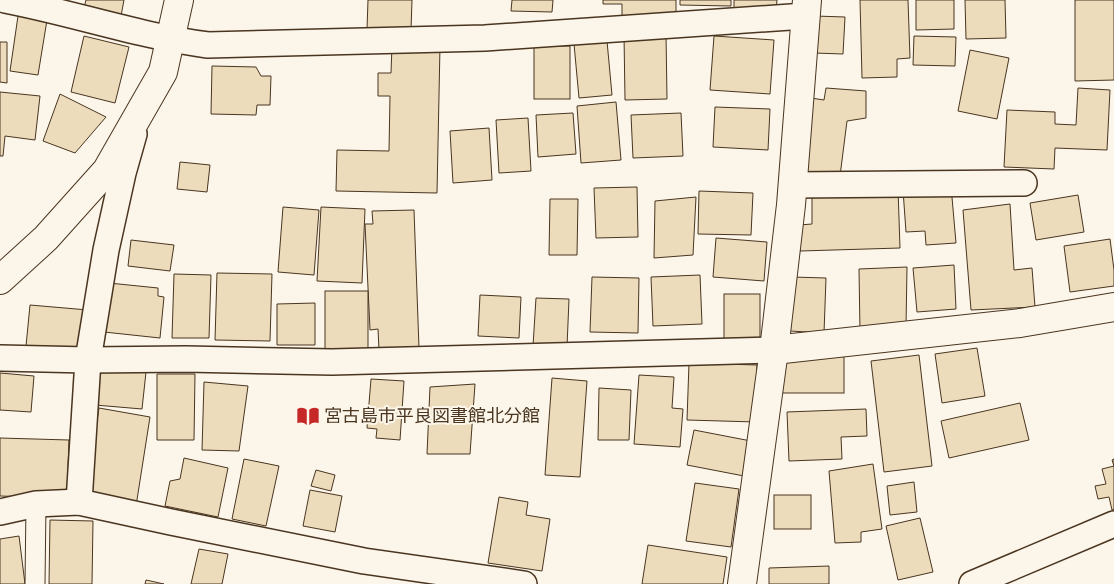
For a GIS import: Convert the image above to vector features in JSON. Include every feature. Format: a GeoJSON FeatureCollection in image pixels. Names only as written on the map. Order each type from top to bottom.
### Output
{"type":"FeatureCollection","features":[{"type":"Feature","properties":{"kind":"street"},"geometry":{"type":"LineString","coordinates":[[5,0],[45,8],[171,40],[208,45],[485,38],[806,8],[793,185],[774,350],[742,584]]}},
{"type":"Feature","properties":{"kind":"street"},"geometry":{"type":"LineString","coordinates":[[0,280],[46,238],[107,170],[163,72],[179,0]]}},
{"type":"Feature","properties":{"kind":"street"},"geometry":{"type":"LineString","coordinates":[[79,502],[88,360],[106,250],[123,173],[140,114]]}},
{"type":"Feature","properties":{"kind":"street"},"geometry":{"type":"LineString","coordinates":[[793,185],[1024,183]]}},
{"type":"Feature","properties":{"kind":"street"},"geometry":{"type":"LineString","coordinates":[[0,358],[332,362],[774,350],[1020,323],[1114,307]]}},
{"type":"Feature","properties":{"kind":"street"},"geometry":{"type":"LineString","coordinates":[[0,512],[36,504],[79,502],[364,561],[524,584]]}},
{"type":"Feature","properties":{"kind":"street"},"geometry":{"type":"LineString","coordinates":[[35,584],[36,504]]}},
{"type":"Feature","properties":{"kind":"street"},"geometry":{"type":"LineString","coordinates":[[972,584],[1114,524]]}},
{"type":"Feature","properties":{"kind":"building"},"geometry":{"type":"Polygon","coordinates":[[[86,0],[124,0],[121,16],[84,8],[86,0]]]}},
{"type":"Feature","properties":{"kind":"building"},"geometry":{"type":"Polygon","coordinates":[[[368,0],[412,0],[411,30],[367,29],[368,0]]]}},
{"type":"Feature","properties":{"kind":"building"},"geometry":{"type":"Polygon","coordinates":[[[512,0],[553,0],[552,12],[511,11],[512,0]]]}},
{"type":"Feature","properties":{"kind":"building"},"geometry":{"type":"Polygon","coordinates":[[[603,0],[676,0],[676,17],[622,18],[622,4],[603,4],[603,0]]]}},
{"type":"Feature","properties":{"kind":"building"},"geometry":{"type":"Polygon","coordinates":[[[680,0],[731,0],[731,6],[680,5],[680,0]]]}},
{"type":"Feature","properties":{"kind":"building"},"geometry":{"type":"Polygon","coordinates":[[[734,0],[777,0],[776,10],[734,9],[734,0]]]}},
{"type":"Feature","properties":{"kind":"building"},"geometry":{"type":"Polygon","coordinates":[[[860,0],[908,0],[910,58],[897,59],[897,77],[862,78],[860,0]]]}},
{"type":"Feature","properties":{"kind":"building"},"geometry":{"type":"Polygon","coordinates":[[[916,0],[954,0],[954,29],[916,30],[916,0]]]}},
{"type":"Feature","properties":{"kind":"building"},"geometry":{"type":"Polygon","coordinates":[[[965,0],[1005,0],[1006,38],[966,39],[965,0]]]}},
{"type":"Feature","properties":{"kind":"building"},"geometry":{"type":"Polygon","coordinates":[[[1075,0],[1114,0],[1114,80],[1075,81],[1075,0]]]}},
{"type":"Feature","properties":{"kind":"building"},"geometry":{"type":"Polygon","coordinates":[[[18,16],[47,20],[38,75],[10,71],[18,16]]]}},
{"type":"Feature","properties":{"kind":"building"},"geometry":{"type":"Polygon","coordinates":[[[815,16],[845,17],[843,54],[814,53],[815,16]]]}},
{"type":"Feature","properties":{"kind":"building"},"geometry":{"type":"Polygon","coordinates":[[[666,34],[667,99],[625,100],[624,35],[666,34]]]}},
{"type":"Feature","properties":{"kind":"building"},"geometry":{"type":"Polygon","coordinates":[[[84,36],[129,47],[115,103],[71,92],[84,36]]]}},
{"type":"Feature","properties":{"kind":"building"},"geometry":{"type":"Polygon","coordinates":[[[714,36],[774,40],[770,94],[710,90],[714,36]]]}},
{"type":"Feature","properties":{"kind":"building"},"geometry":{"type":"Polygon","coordinates":[[[914,36],[956,37],[955,66],[913,65],[914,36]]]}},
{"type":"Feature","properties":{"kind":"building"},"geometry":{"type":"Polygon","coordinates":[[[607,41],[612,95],[579,98],[574,44],[607,41]]]}},
{"type":"Feature","properties":{"kind":"building"},"geometry":{"type":"Polygon","coordinates":[[[0,42],[7,42],[7,83],[0,82],[0,42]]]}},
{"type":"Feature","properties":{"kind":"building"},"geometry":{"type":"Polygon","coordinates":[[[392,45],[440,46],[437,193],[336,191],[337,150],[389,151],[390,96],[378,96],[378,73],[391,73],[392,45]]]}},
{"type":"Feature","properties":{"kind":"building"},"geometry":{"type":"Polygon","coordinates":[[[534,46],[570,46],[570,99],[534,99],[534,46]]]}},
{"type":"Feature","properties":{"kind":"building"},"geometry":{"type":"Polygon","coordinates":[[[970,50],[1009,58],[997,119],[958,111],[970,50]]]}},
{"type":"Feature","properties":{"kind":"building"},"geometry":{"type":"Polygon","coordinates":[[[212,66],[256,67],[261,76],[271,76],[270,105],[257,105],[256,115],[211,114],[212,66]]]}},
{"type":"Feature","properties":{"kind":"building"},"geometry":{"type":"Polygon","coordinates":[[[826,88],[866,91],[866,118],[847,121],[840,176],[805,174],[811,98],[824,100],[826,88]]]}},
{"type":"Feature","properties":{"kind":"building"},"geometry":{"type":"Polygon","coordinates":[[[1078,88],[1110,90],[1107,150],[1055,148],[1054,169],[1004,167],[1007,110],[1055,112],[1055,124],[1076,125],[1078,88]]]}},
{"type":"Feature","properties":{"kind":"building"},"geometry":{"type":"Polygon","coordinates":[[[0,92],[40,96],[35,140],[5,136],[3,156],[0,156],[0,92]]]}},
{"type":"Feature","properties":{"kind":"building"},"geometry":{"type":"Polygon","coordinates":[[[60,94],[106,117],[75,153],[43,141],[60,94]]]}},
{"type":"Feature","properties":{"kind":"building"},"geometry":{"type":"Polygon","coordinates":[[[616,102],[621,160],[581,163],[577,106],[616,102]]]}},
{"type":"Feature","properties":{"kind":"building"},"geometry":{"type":"Polygon","coordinates":[[[715,107],[770,109],[768,150],[713,147],[715,107]]]}},
{"type":"Feature","properties":{"kind":"building"},"geometry":{"type":"Polygon","coordinates":[[[573,113],[576,154],[538,157],[536,115],[573,113]]]}},
{"type":"Feature","properties":{"kind":"building"},"geometry":{"type":"Polygon","coordinates":[[[681,113],[683,156],[633,158],[631,115],[681,113]]]}},
{"type":"Feature","properties":{"kind":"building"},"geometry":{"type":"Polygon","coordinates":[[[528,118],[531,171],[499,173],[496,120],[528,118]]]}},
{"type":"Feature","properties":{"kind":"building"},"geometry":{"type":"Polygon","coordinates":[[[489,128],[492,180],[453,183],[450,131],[489,128]]]}},
{"type":"Feature","properties":{"kind":"building"},"geometry":{"type":"Polygon","coordinates":[[[180,162],[210,165],[207,192],[177,189],[180,162]]]}},
{"type":"Feature","properties":{"kind":"building"},"geometry":{"type":"Polygon","coordinates":[[[951,186],[956,243],[926,245],[925,231],[906,232],[903,190],[951,186]]]}},
{"type":"Feature","properties":{"kind":"building"},"geometry":{"type":"Polygon","coordinates":[[[637,187],[638,237],[596,238],[594,188],[637,187]]]}},
{"type":"Feature","properties":{"kind":"building"},"geometry":{"type":"Polygon","coordinates":[[[898,189],[900,248],[800,251],[799,225],[812,224],[812,192],[898,189]]]}},
{"type":"Feature","properties":{"kind":"building"},"geometry":{"type":"Polygon","coordinates":[[[699,191],[753,193],[751,235],[698,234],[699,191]]]}},
{"type":"Feature","properties":{"kind":"building"},"geometry":{"type":"Polygon","coordinates":[[[1078,195],[1084,232],[1036,240],[1030,203],[1078,195]]]}},
{"type":"Feature","properties":{"kind":"building"},"geometry":{"type":"Polygon","coordinates":[[[696,197],[693,255],[654,258],[655,201],[696,197]]]}},
{"type":"Feature","properties":{"kind":"building"},"geometry":{"type":"Polygon","coordinates":[[[550,199],[578,199],[577,255],[549,255],[550,199]]]}},
{"type":"Feature","properties":{"kind":"building"},"geometry":{"type":"Polygon","coordinates":[[[1010,204],[1014,270],[1032,268],[1035,307],[971,310],[963,210],[1010,204]]]}},
{"type":"Feature","properties":{"kind":"building"},"geometry":{"type":"Polygon","coordinates":[[[283,207],[319,210],[314,275],[278,272],[283,207]]]}},
{"type":"Feature","properties":{"kind":"building"},"geometry":{"type":"Polygon","coordinates":[[[321,207],[365,209],[362,283],[317,281],[321,207]]]}},
{"type":"Feature","properties":{"kind":"building"},"geometry":{"type":"Polygon","coordinates":[[[414,210],[419,348],[379,350],[378,329],[370,330],[365,224],[373,224],[372,211],[414,210]]]}},
{"type":"Feature","properties":{"kind":"building"},"geometry":{"type":"Polygon","coordinates":[[[716,238],[767,242],[764,281],[713,277],[716,238]]]}},
{"type":"Feature","properties":{"kind":"building"},"geometry":{"type":"Polygon","coordinates":[[[1110,239],[1114,286],[1070,292],[1064,246],[1110,239]]]}},
{"type":"Feature","properties":{"kind":"building"},"geometry":{"type":"Polygon","coordinates":[[[131,240],[174,245],[170,271],[128,266],[131,240]]]}},
{"type":"Feature","properties":{"kind":"building"},"geometry":{"type":"Polygon","coordinates":[[[954,265],[956,309],[917,312],[913,268],[954,265]]]}},
{"type":"Feature","properties":{"kind":"building"},"geometry":{"type":"Polygon","coordinates":[[[907,267],[906,327],[860,332],[859,269],[907,267]]]}},
{"type":"Feature","properties":{"kind":"building"},"geometry":{"type":"Polygon","coordinates":[[[217,273],[272,274],[270,341],[215,340],[217,273]]]}},
{"type":"Feature","properties":{"kind":"building"},"geometry":{"type":"Polygon","coordinates":[[[174,274],[211,275],[209,338],[172,338],[174,274]]]}},
{"type":"Feature","properties":{"kind":"building"},"geometry":{"type":"Polygon","coordinates":[[[700,275],[702,324],[653,326],[651,277],[700,275]]]}},
{"type":"Feature","properties":{"kind":"building"},"geometry":{"type":"Polygon","coordinates":[[[592,277],[639,278],[638,333],[590,332],[592,277]]]}},
{"type":"Feature","properties":{"kind":"building"},"geometry":{"type":"Polygon","coordinates":[[[792,277],[826,278],[824,333],[790,331],[792,277]]]}},
{"type":"Feature","properties":{"kind":"building"},"geometry":{"type":"Polygon","coordinates":[[[109,283],[158,288],[158,296],[164,297],[160,338],[104,332],[109,283]]]}},
{"type":"Feature","properties":{"kind":"building"},"geometry":{"type":"Polygon","coordinates":[[[325,291],[368,291],[368,349],[325,349],[325,291]]]}},
{"type":"Feature","properties":{"kind":"building"},"geometry":{"type":"Polygon","coordinates":[[[724,294],[760,294],[760,342],[724,342],[724,294]]]}},
{"type":"Feature","properties":{"kind":"building"},"geometry":{"type":"Polygon","coordinates":[[[480,295],[521,297],[519,338],[478,336],[480,295]]]}},
{"type":"Feature","properties":{"kind":"building"},"geometry":{"type":"Polygon","coordinates":[[[536,298],[569,299],[567,347],[533,346],[536,298]]]}},
{"type":"Feature","properties":{"kind":"building"},"geometry":{"type":"Polygon","coordinates":[[[315,303],[315,345],[277,345],[277,304],[315,303]]]}},
{"type":"Feature","properties":{"kind":"building"},"geometry":{"type":"Polygon","coordinates":[[[30,305],[88,310],[84,352],[26,346],[30,305]]]}},
{"type":"Feature","properties":{"kind":"building"},"geometry":{"type":"Polygon","coordinates":[[[977,348],[985,396],[942,403],[935,354],[977,348]]]}},
{"type":"Feature","properties":{"kind":"building"},"geometry":{"type":"Polygon","coordinates":[[[919,355],[932,466],[884,472],[871,361],[919,355]]]}},
{"type":"Feature","properties":{"kind":"building"},"geometry":{"type":"Polygon","coordinates":[[[778,356],[844,356],[844,393],[778,393],[778,356]]]}},
{"type":"Feature","properties":{"kind":"building"},"geometry":{"type":"Polygon","coordinates":[[[689,363],[757,365],[756,422],[687,420],[689,363]]]}},
{"type":"Feature","properties":{"kind":"building"},"geometry":{"type":"Polygon","coordinates":[[[99,368],[146,372],[142,409],[95,405],[99,368]]]}},
{"type":"Feature","properties":{"kind":"building"},"geometry":{"type":"Polygon","coordinates":[[[0,373],[34,376],[31,412],[0,410],[0,373]]]}},
{"type":"Feature","properties":{"kind":"building"},"geometry":{"type":"Polygon","coordinates":[[[157,374],[195,374],[194,440],[157,440],[157,374]]]}},
{"type":"Feature","properties":{"kind":"building"},"geometry":{"type":"Polygon","coordinates":[[[639,375],[674,377],[672,408],[683,409],[680,447],[634,444],[639,375]]]}},
{"type":"Feature","properties":{"kind":"building"},"geometry":{"type":"Polygon","coordinates":[[[552,378],[587,381],[580,477],[545,475],[552,378]]]}},
{"type":"Feature","properties":{"kind":"building"},"geometry":{"type":"Polygon","coordinates":[[[371,379],[404,381],[400,440],[376,438],[377,429],[367,428],[371,379]]]}},
{"type":"Feature","properties":{"kind":"building"},"geometry":{"type":"Polygon","coordinates":[[[204,382],[248,386],[239,451],[202,450],[204,382]]]}},
{"type":"Feature","properties":{"kind":"building"},"geometry":{"type":"Polygon","coordinates":[[[475,384],[470,454],[427,454],[430,387],[475,384]]]}},
{"type":"Feature","properties":{"kind":"building"},"geometry":{"type":"Polygon","coordinates":[[[599,388],[631,390],[629,440],[598,440],[599,388]]]}},
{"type":"Feature","properties":{"kind":"building"},"geometry":{"type":"Polygon","coordinates":[[[1020,403],[1029,440],[949,458],[941,421],[1020,403]]]}},
{"type":"Feature","properties":{"kind":"building"},"geometry":{"type":"Polygon","coordinates":[[[99,408],[150,417],[136,506],[85,498],[99,408]]]}},
{"type":"Feature","properties":{"kind":"building"},"geometry":{"type":"Polygon","coordinates":[[[866,409],[867,436],[841,437],[842,459],[789,461],[787,412],[866,409]]]}},
{"type":"Feature","properties":{"kind":"building"},"geometry":{"type":"Polygon","coordinates":[[[694,430],[751,441],[744,476],[687,465],[694,430]]]}},
{"type":"Feature","properties":{"kind":"building"},"geometry":{"type":"Polygon","coordinates":[[[0,438],[69,440],[67,498],[0,496],[0,438]]]}},
{"type":"Feature","properties":{"kind":"building"},"geometry":{"type":"Polygon","coordinates":[[[184,458],[228,468],[218,517],[165,506],[170,481],[180,479],[184,458]]]}},
{"type":"Feature","properties":{"kind":"building"},"geometry":{"type":"Polygon","coordinates":[[[244,459],[279,466],[266,526],[232,519],[244,459]]]}},
{"type":"Feature","properties":{"kind":"building"},"geometry":{"type":"Polygon","coordinates":[[[873,464],[882,529],[861,532],[861,542],[835,543],[829,471],[873,464]]]}},
{"type":"Feature","properties":{"kind":"building"},"geometry":{"type":"Polygon","coordinates":[[[1114,466],[1114,509],[1112,510],[1109,497],[1098,499],[1095,486],[1106,484],[1102,469],[1114,466]]]}},
{"type":"Feature","properties":{"kind":"building"},"geometry":{"type":"Polygon","coordinates":[[[316,470],[335,475],[331,491],[311,486],[316,470]]]}},
{"type":"Feature","properties":{"kind":"building"},"geometry":{"type":"Polygon","coordinates":[[[914,482],[917,512],[890,515],[887,486],[914,482]]]}},
{"type":"Feature","properties":{"kind":"building"},"geometry":{"type":"Polygon","coordinates":[[[695,483],[739,489],[731,547],[686,541],[695,483]]]}},
{"type":"Feature","properties":{"kind":"building"},"geometry":{"type":"Polygon","coordinates":[[[310,490],[342,496],[335,532],[303,526],[310,490]]]}},
{"type":"Feature","properties":{"kind":"building"},"geometry":{"type":"Polygon","coordinates":[[[774,495],[811,495],[811,529],[774,529],[774,495]]]}},
{"type":"Feature","properties":{"kind":"building"},"geometry":{"type":"Polygon","coordinates":[[[499,497],[528,502],[526,515],[550,519],[542,571],[488,563],[499,497]]]}},
{"type":"Feature","properties":{"kind":"building"},"geometry":{"type":"Polygon","coordinates":[[[920,518],[933,572],[898,580],[886,526],[920,518]]]}},
{"type":"Feature","properties":{"kind":"building"},"geometry":{"type":"Polygon","coordinates":[[[50,520],[93,521],[92,584],[49,584],[50,520]]]}},
{"type":"Feature","properties":{"kind":"building"},"geometry":{"type":"Polygon","coordinates":[[[19,536],[25,584],[0,584],[0,539],[19,536]]]}},
{"type":"Feature","properties":{"kind":"building"},"geometry":{"type":"Polygon","coordinates":[[[648,545],[727,557],[723,584],[642,584],[648,545]]]}},
{"type":"Feature","properties":{"kind":"building"},"geometry":{"type":"Polygon","coordinates":[[[199,549],[228,554],[222,584],[191,584],[199,549]]]}},
{"type":"Feature","properties":{"kind":"building"},"geometry":{"type":"Polygon","coordinates":[[[829,566],[829,584],[769,584],[769,568],[829,566]]]}},
{"type":"Feature","properties":{"kind":"building"},"geometry":{"type":"Polygon","coordinates":[[[146,580],[164,584],[145,584],[146,580]]]}},
{"type":"Feature","properties":{"kind":"place","name":"宮古島市平良図書館北分館"},"geometry":{"type":"Point","coordinates":[308,416]}}]}
